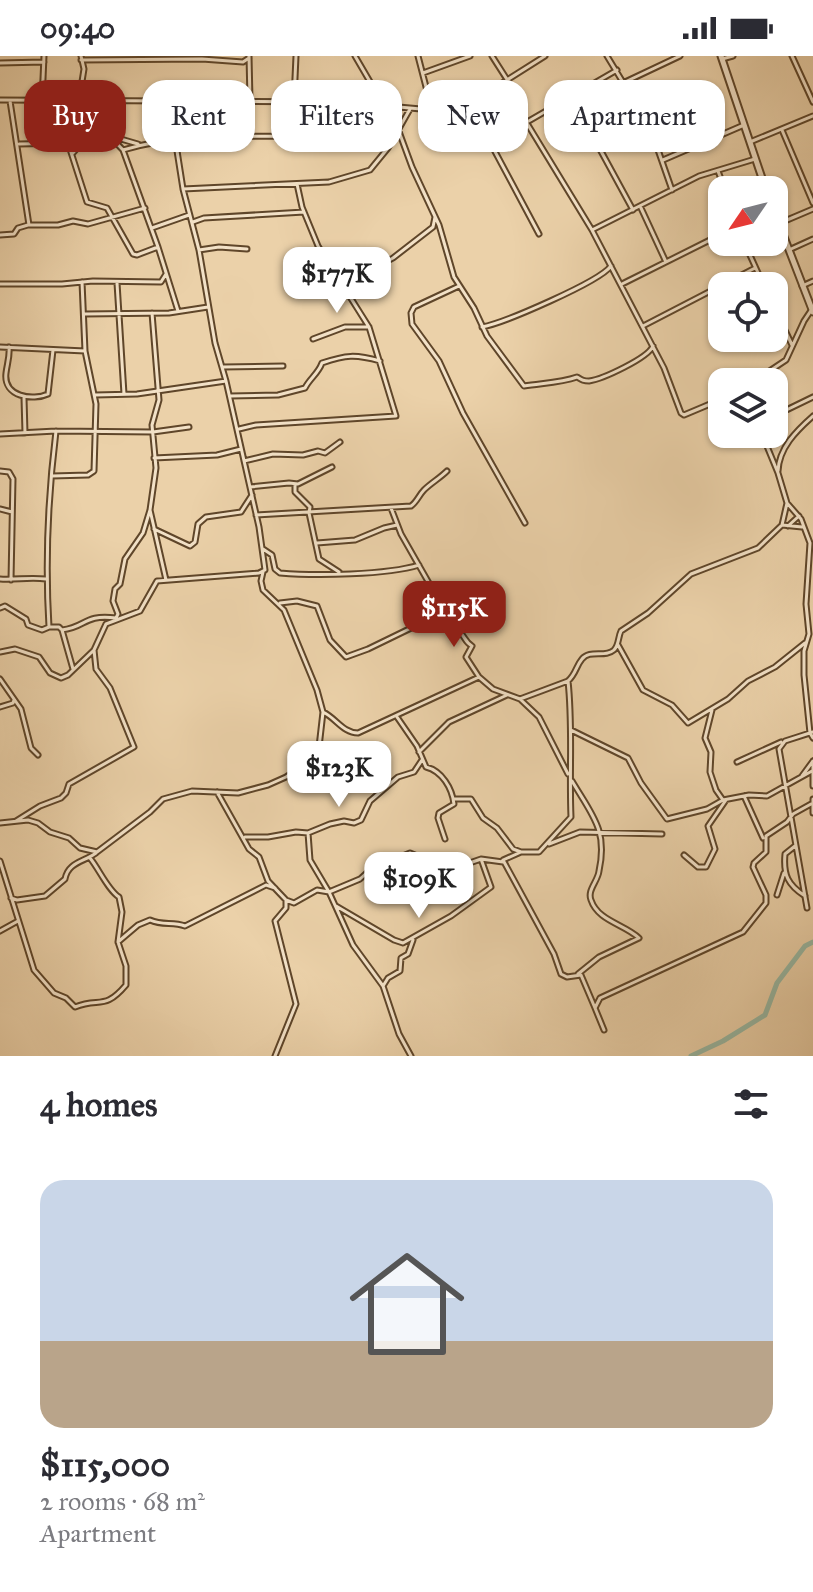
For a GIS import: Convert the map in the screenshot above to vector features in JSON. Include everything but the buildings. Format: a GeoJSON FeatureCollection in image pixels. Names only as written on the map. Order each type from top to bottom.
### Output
{"type":"FeatureCollection","features":[{"type":"Feature","properties":{"kind":"street"},"geometry":{"type":"LineString","coordinates":[[295,80],[296,56]]}},
{"type":"Feature","properties":{"kind":"street"},"geometry":{"type":"LineString","coordinates":[[355,56],[369,80]]}},
{"type":"Feature","properties":{"kind":"street"},"geometry":{"type":"LineString","coordinates":[[418,56],[425,80]]}},
{"type":"Feature","properties":{"kind":"street"},"geometry":{"type":"LineString","coordinates":[[492,56],[507,80]]}},
{"type":"Feature","properties":{"kind":"street"},"geometry":{"type":"LineString","coordinates":[[509,80],[545,56]]}},
{"type":"Feature","properties":{"kind":"street"},"geometry":{"type":"LineString","coordinates":[[607,56],[624,80]]}},
{"type":"Feature","properties":{"kind":"street"},"geometry":{"type":"LineString","coordinates":[[629,80],[669,58],[680,56]]}},
{"type":"Feature","properties":{"kind":"street"},"geometry":{"type":"LineString","coordinates":[[733,56],[721,57],[761,176]]}},
{"type":"Feature","properties":{"kind":"street"},"geometry":{"type":"LineString","coordinates":[[792,56],[813,102]]}},
{"type":"Feature","properties":{"kind":"street"},"geometry":{"type":"LineString","coordinates":[[243,62],[249,57]]}},
{"type":"Feature","properties":{"kind":"street"},"geometry":{"type":"LineString","coordinates":[[248,80],[249,57]]}},
{"type":"Feature","properties":{"kind":"street"},"geometry":{"type":"LineString","coordinates":[[423,73],[467,57]]}},
{"type":"Feature","properties":{"kind":"street"},"geometry":{"type":"LineString","coordinates":[[82,80],[81,58],[243,62],[248,66]]}},
{"type":"Feature","properties":{"kind":"street"},"geometry":{"type":"LineString","coordinates":[[0,63],[44,59],[43,80]]}},
{"type":"Feature","properties":{"kind":"street"},"geometry":{"type":"LineString","coordinates":[[599,80],[617,70]]}},
{"type":"Feature","properties":{"kind":"street"},"geometry":{"type":"LineString","coordinates":[[0,100],[24,100]]}},
{"type":"Feature","properties":{"kind":"street"},"geometry":{"type":"LineString","coordinates":[[9,100],[29,225]]}},
{"type":"Feature","properties":{"kind":"street"},"geometry":{"type":"LineString","coordinates":[[402,107],[418,109]]}},
{"type":"Feature","properties":{"kind":"street"},"geometry":{"type":"LineString","coordinates":[[402,122],[410,109]]}},
{"type":"Feature","properties":{"kind":"street"},"geometry":{"type":"LineString","coordinates":[[749,142],[813,116]]}},
{"type":"Feature","properties":{"kind":"street"},"geometry":{"type":"LineString","coordinates":[[662,160],[744,125]]}},
{"type":"Feature","properties":{"kind":"street"},"geometry":{"type":"LineString","coordinates":[[528,126],[592,230],[653,346],[682,415],[708,405]]}},
{"type":"Feature","properties":{"kind":"street"},"geometry":{"type":"LineString","coordinates":[[782,130],[813,203]]}},
{"type":"Feature","properties":{"kind":"street"},"geometry":{"type":"LineString","coordinates":[[402,136],[412,167],[435,213],[459,286],[487,336],[524,386],[564,382],[577,377],[584,381],[598,378],[647,355],[653,346]]}},
{"type":"Feature","properties":{"kind":"street"},"geometry":{"type":"LineString","coordinates":[[126,140],[141,145]]}},
{"type":"Feature","properties":{"kind":"street"},"geometry":{"type":"LineString","coordinates":[[17,144],[68,143],[87,202],[107,208],[133,254],[158,247]]}},
{"type":"Feature","properties":{"kind":"street"},"geometry":{"type":"LineString","coordinates":[[126,149],[141,145]]}},
{"type":"Feature","properties":{"kind":"street"},"geometry":{"type":"LineString","coordinates":[[124,152],[178,311]]}},
{"type":"Feature","properties":{"kind":"street"},"geometry":{"type":"LineString","coordinates":[[11,898],[45,896],[65,879],[71,866],[90,858],[163,799],[192,791],[238,793],[268,785],[308,764],[319,747],[323,712],[302,653],[284,610],[263,590],[263,549],[238,429],[215,343],[199,250],[183,189],[178,152]]}},
{"type":"Feature","properties":{"kind":"street"},"geometry":{"type":"LineString","coordinates":[[183,189],[329,182],[370,170],[385,152]]}},
{"type":"Feature","properties":{"kind":"street"},"geometry":{"type":"LineString","coordinates":[[495,152],[539,234]]}},
{"type":"Feature","properties":{"kind":"street"},"geometry":{"type":"LineString","coordinates":[[601,152],[633,210]]}},
{"type":"Feature","properties":{"kind":"street"},"geometry":{"type":"LineString","coordinates":[[659,152],[672,190]]}},
{"type":"Feature","properties":{"kind":"street"},"geometry":{"type":"LineString","coordinates":[[592,230],[699,176],[755,159]]}},
{"type":"Feature","properties":{"kind":"street"},"geometry":{"type":"LineString","coordinates":[[718,171],[720,176]]}},
{"type":"Feature","properties":{"kind":"street"},"geometry":{"type":"LineString","coordinates":[[238,429],[256,425],[396,416],[369,327],[318,246],[297,184]]}},
{"type":"Feature","properties":{"kind":"street"},"geometry":{"type":"LineString","coordinates":[[640,207],[666,262]]}},
{"type":"Feature","properties":{"kind":"street"},"geometry":{"type":"LineString","coordinates":[[0,235],[11,235],[18,228],[29,225],[58,225],[73,221],[88,224],[145,208]]}},
{"type":"Feature","properties":{"kind":"street"},"geometry":{"type":"LineString","coordinates":[[788,220],[813,209]]}},
{"type":"Feature","properties":{"kind":"street"},"geometry":{"type":"LineString","coordinates":[[191,222],[204,218],[304,212]]}},
{"type":"Feature","properties":{"kind":"street"},"geometry":{"type":"LineString","coordinates":[[343,285],[406,249],[433,227],[435,213]]}},
{"type":"Feature","properties":{"kind":"street"},"geometry":{"type":"LineString","coordinates":[[152,228],[189,215]]}},
{"type":"Feature","properties":{"kind":"street"},"geometry":{"type":"LineString","coordinates":[[775,368],[783,363],[812,311],[788,250],[813,239]]}},
{"type":"Feature","properties":{"kind":"street"},"geometry":{"type":"LineString","coordinates":[[620,283],[708,241]]}},
{"type":"Feature","properties":{"kind":"street"},"geometry":{"type":"LineString","coordinates":[[199,250],[219,247],[247,249]]}},
{"type":"Feature","properties":{"kind":"street"},"geometry":{"type":"LineString","coordinates":[[750,256],[757,272]]}},
{"type":"Feature","properties":{"kind":"street"},"geometry":{"type":"LineString","coordinates":[[482,327],[575,289],[603,275],[611,266]]}},
{"type":"Feature","properties":{"kind":"street"},"geometry":{"type":"LineString","coordinates":[[643,326],[755,268]]}},
{"type":"Feature","properties":{"kind":"street"},"geometry":{"type":"LineString","coordinates":[[0,284],[161,282],[166,274]]}},
{"type":"Feature","properties":{"kind":"street"},"geometry":{"type":"LineString","coordinates":[[802,286],[813,281]]}},
{"type":"Feature","properties":{"kind":"street"},"geometry":{"type":"LineString","coordinates":[[52,476],[93,474],[95,395],[85,351],[82,282]]}},
{"type":"Feature","properties":{"kind":"street"},"geometry":{"type":"LineString","coordinates":[[117,282],[124,394]]}},
{"type":"Feature","properties":{"kind":"street"},"geometry":{"type":"LineString","coordinates":[[459,286],[414,307],[412,324],[439,361],[463,413],[525,523]]}},
{"type":"Feature","properties":{"kind":"street"},"geometry":{"type":"LineString","coordinates":[[85,314],[152,313],[209,307]]}},
{"type":"Feature","properties":{"kind":"street"},"geometry":{"type":"LineString","coordinates":[[116,618],[118,614],[113,601],[115,589],[120,584],[125,559],[143,533],[156,468],[153,432],[158,392],[152,313]]}},
{"type":"Feature","properties":{"kind":"street"},"geometry":{"type":"LineString","coordinates":[[487,336],[493,325]]}},
{"type":"Feature","properties":{"kind":"street"},"geometry":{"type":"LineString","coordinates":[[313,339],[345,327],[369,327]]}},
{"type":"Feature","properties":{"kind":"street"},"geometry":{"type":"LineString","coordinates":[[788,337],[792,345]]}},
{"type":"Feature","properties":{"kind":"street"},"geometry":{"type":"LineString","coordinates":[[0,347],[85,351]]}},
{"type":"Feature","properties":{"kind":"street"},"geometry":{"type":"LineString","coordinates":[[9,347],[7,378],[16,394],[24,398],[48,394],[53,350]]}},
{"type":"Feature","properties":{"kind":"street"},"geometry":{"type":"LineString","coordinates":[[230,396],[278,395],[305,388],[319,372],[322,363],[335,358],[355,354],[380,361]]}},
{"type":"Feature","properties":{"kind":"street"},"geometry":{"type":"LineString","coordinates":[[222,367],[283,366]]}},
{"type":"Feature","properties":{"kind":"street"},"geometry":{"type":"LineString","coordinates":[[95,395],[158,392],[226,381]]}},
{"type":"Feature","properties":{"kind":"street"},"geometry":{"type":"LineString","coordinates":[[788,409],[813,397]]}},
{"type":"Feature","properties":{"kind":"street"},"geometry":{"type":"LineString","coordinates":[[24,398],[25,433]]}},
{"type":"Feature","properties":{"kind":"street"},"geometry":{"type":"LineString","coordinates":[[778,473],[780,455],[795,432],[813,416]]}},
{"type":"Feature","properties":{"kind":"street"},"geometry":{"type":"LineString","coordinates":[[0,434],[153,432],[189,427]]}},
{"type":"Feature","properties":{"kind":"street"},"geometry":{"type":"LineString","coordinates":[[49,627],[46,579],[56,431]]}},
{"type":"Feature","properties":{"kind":"street"},"geometry":{"type":"LineString","coordinates":[[244,461],[273,454],[325,453],[340,442]]}},
{"type":"Feature","properties":{"kind":"street"},"geometry":{"type":"LineString","coordinates":[[618,645],[643,690],[672,705],[685,722],[691,722],[728,699],[748,681],[775,667],[805,643],[811,635],[806,604],[811,553],[804,527],[787,503],[768,448]]}},
{"type":"Feature","properties":{"kind":"street"},"geometry":{"type":"LineString","coordinates":[[154,458],[217,455],[241,449]]}},
{"type":"Feature","properties":{"kind":"street"},"geometry":{"type":"LineString","coordinates":[[250,487],[295,485],[332,467]]}},
{"type":"Feature","properties":{"kind":"street"},"geometry":{"type":"LineString","coordinates":[[0,471],[12,474],[11,580]]}},
{"type":"Feature","properties":{"kind":"street"},"geometry":{"type":"LineString","coordinates":[[256,515],[415,504],[422,492],[447,471]]}},
{"type":"Feature","properties":{"kind":"street"},"geometry":{"type":"LineString","coordinates":[[295,485],[295,492],[310,507],[320,561],[342,574]]}},
{"type":"Feature","properties":{"kind":"street"},"geometry":{"type":"LineString","coordinates":[[154,529],[190,546],[195,542],[198,524],[206,517],[241,512],[252,495]]}},
{"type":"Feature","properties":{"kind":"street"},"geometry":{"type":"LineString","coordinates":[[520,699],[568,681],[576,674],[583,658],[591,653],[613,651],[618,645],[621,631],[648,613],[691,574],[750,552],[782,525],[787,503]]}},
{"type":"Feature","properties":{"kind":"street"},"geometry":{"type":"LineString","coordinates":[[391,508],[451,627],[461,632],[465,642],[472,646],[466,657],[479,677],[493,689],[520,699],[539,717],[550,744],[602,831],[600,841],[603,854],[590,893],[591,901],[600,914],[639,938],[607,952],[578,974],[567,977],[561,974],[554,954],[504,862]]}},
{"type":"Feature","properties":{"kind":"street"},"geometry":{"type":"LineString","coordinates":[[0,509],[13,512]]}},
{"type":"Feature","properties":{"kind":"street"},"geometry":{"type":"LineString","coordinates":[[150,510],[166,580]]}},
{"type":"Feature","properties":{"kind":"street"},"geometry":{"type":"LineString","coordinates":[[788,526],[799,516]]}},
{"type":"Feature","properties":{"kind":"street"},"geometry":{"type":"LineString","coordinates":[[317,543],[355,540],[397,525]]}},
{"type":"Feature","properties":{"kind":"street"},"geometry":{"type":"LineString","coordinates":[[782,525],[804,527]]}},
{"type":"Feature","properties":{"kind":"street"},"geometry":{"type":"LineString","coordinates":[[263,549],[272,555],[275,569],[280,573],[342,574],[419,565]]}},
{"type":"Feature","properties":{"kind":"street"},"geometry":{"type":"LineString","coordinates":[[0,652],[15,649],[39,657],[50,673],[61,678],[94,650],[106,624],[140,611],[157,581],[263,572]]}},
{"type":"Feature","properties":{"kind":"street"},"geometry":{"type":"LineString","coordinates":[[0,579],[25,576],[46,579]]}},
{"type":"Feature","properties":{"kind":"street"},"geometry":{"type":"LineString","coordinates":[[278,603],[297,601],[317,606],[330,640],[346,657],[428,622],[442,613],[442,609]]}},
{"type":"Feature","properties":{"kind":"street"},"geometry":{"type":"LineString","coordinates":[[0,608],[5,606],[26,619],[28,625],[42,630],[49,627],[73,629],[91,617],[116,618]]}},
{"type":"Feature","properties":{"kind":"street"},"geometry":{"type":"LineString","coordinates":[[62,630],[73,669]]}},
{"type":"Feature","properties":{"kind":"street"},"geometry":{"type":"LineString","coordinates":[[805,643],[804,675],[813,738]]}},
{"type":"Feature","properties":{"kind":"street"},"geometry":{"type":"LineString","coordinates":[[16,821],[40,806],[61,798],[69,784],[134,747],[110,688],[96,669],[98,660],[94,650]]}},
{"type":"Feature","properties":{"kind":"street"},"geometry":{"type":"LineString","coordinates":[[323,712],[332,715],[345,730],[353,733],[397,717],[479,677]]}},
{"type":"Feature","properties":{"kind":"street"},"geometry":{"type":"LineString","coordinates":[[0,679],[24,718],[31,748],[38,755]]}},
{"type":"Feature","properties":{"kind":"street"},"geometry":{"type":"LineString","coordinates":[[504,862],[511,855],[521,852],[539,852],[571,817],[572,703],[568,681]]}},
{"type":"Feature","properties":{"kind":"street"},"geometry":{"type":"LineString","coordinates":[[419,752],[449,722],[507,695]]}},
{"type":"Feature","properties":{"kind":"street"},"geometry":{"type":"LineString","coordinates":[[0,707],[14,700]]}},
{"type":"Feature","properties":{"kind":"street"},"geometry":{"type":"LineString","coordinates":[[712,707],[705,738],[711,752],[710,772],[716,790],[724,800]]}},
{"type":"Feature","properties":{"kind":"street"},"geometry":{"type":"LineString","coordinates":[[397,717],[426,767],[434,769],[443,778],[454,799],[454,804],[439,813],[445,839]]}},
{"type":"Feature","properties":{"kind":"street"},"geometry":{"type":"LineString","coordinates":[[571,730],[628,758],[641,783],[667,819],[707,809],[724,800],[767,796],[812,771]]}},
{"type":"Feature","properties":{"kind":"street"},"geometry":{"type":"LineString","coordinates":[[737,762],[811,732]]}},
{"type":"Feature","properties":{"kind":"street"},"geometry":{"type":"LineString","coordinates":[[785,741],[779,749],[807,908]]}},
{"type":"Feature","properties":{"kind":"street"},"geometry":{"type":"LineString","coordinates":[[245,837],[308,833],[330,824],[361,820],[370,801],[398,777],[414,772],[422,760]]}},
{"type":"Feature","properties":{"kind":"street"},"geometry":{"type":"LineString","coordinates":[[800,779],[813,761]]}},
{"type":"Feature","properties":{"kind":"street"},"geometry":{"type":"LineString","coordinates":[[813,761],[813,786]]}},
{"type":"Feature","properties":{"kind":"street"},"geometry":{"type":"LineString","coordinates":[[217,792],[249,849],[262,862],[268,881],[286,900],[294,903],[317,890],[329,892],[360,879],[371,869],[410,853],[461,866],[481,859],[504,862]]}},
{"type":"Feature","properties":{"kind":"street"},"geometry":{"type":"LineString","coordinates":[[595,1008],[597,1001],[612,991],[743,932],[766,903],[766,895],[753,867],[766,852],[765,842],[744,796]]}},
{"type":"Feature","properties":{"kind":"street"},"geometry":{"type":"LineString","coordinates":[[454,799],[471,799],[483,818],[497,828],[513,849],[521,852]]}},
{"type":"Feature","properties":{"kind":"street"},"geometry":{"type":"LineString","coordinates":[[813,799],[813,813]]}},
{"type":"Feature","properties":{"kind":"street"},"geometry":{"type":"LineString","coordinates":[[684,855],[698,867],[706,867],[715,849],[708,826],[724,800]]}},
{"type":"Feature","properties":{"kind":"street"},"geometry":{"type":"LineString","coordinates":[[765,842],[768,833],[783,826],[790,817],[811,804]]}},
{"type":"Feature","properties":{"kind":"street"},"geometry":{"type":"LineString","coordinates":[[0,823],[28,820],[69,838],[80,848],[97,852]]}},
{"type":"Feature","properties":{"kind":"street"},"geometry":{"type":"LineString","coordinates":[[546,846],[580,832],[662,834]]}},
{"type":"Feature","properties":{"kind":"street"},"geometry":{"type":"LineString","coordinates":[[308,833],[310,860],[329,892],[353,945],[383,986],[399,1034],[411,1056]]}},
{"type":"Feature","properties":{"kind":"street"},"geometry":{"type":"LineString","coordinates":[[777,895],[784,873],[785,854],[795,846]]}},
{"type":"Feature","properties":{"kind":"street"},"geometry":{"type":"LineString","coordinates":[[0,861],[34,970],[54,993],[66,998],[75,1007],[95,1005],[115,998],[126,985],[126,966],[118,942],[122,912],[119,897],[113,894],[90,858]]}},
{"type":"Feature","properties":{"kind":"street"},"geometry":{"type":"LineString","coordinates":[[335,906],[394,940],[403,943],[413,940],[491,887],[481,859]]}},
{"type":"Feature","properties":{"kind":"street"},"geometry":{"type":"LineString","coordinates":[[784,873],[793,889],[805,896]]}},
{"type":"Feature","properties":{"kind":"street"},"geometry":{"type":"LineString","coordinates":[[118,942],[138,925],[150,920],[162,925],[177,922],[185,926],[266,885],[275,888]]}},
{"type":"Feature","properties":{"kind":"street"},"geometry":{"type":"LineString","coordinates":[[275,1056],[296,1004],[275,921],[286,908],[286,900]]}},
{"type":"Feature","properties":{"kind":"street"},"geometry":{"type":"LineString","coordinates":[[0,931],[18,921]]}},
{"type":"Feature","properties":{"kind":"street"},"geometry":{"type":"LineString","coordinates":[[383,986],[388,978],[400,971],[401,958],[408,954],[413,940]]}},
{"type":"Feature","properties":{"kind":"street"},"geometry":{"type":"LineString","coordinates":[[578,974],[604,1030]]}},
{"type":"Feature","properties":{"kind":"waterway"},"geometry":{"type":"LineString","coordinates":[[691,1056],[765,1015],[777,983],[805,946],[813,942]]}}]}
